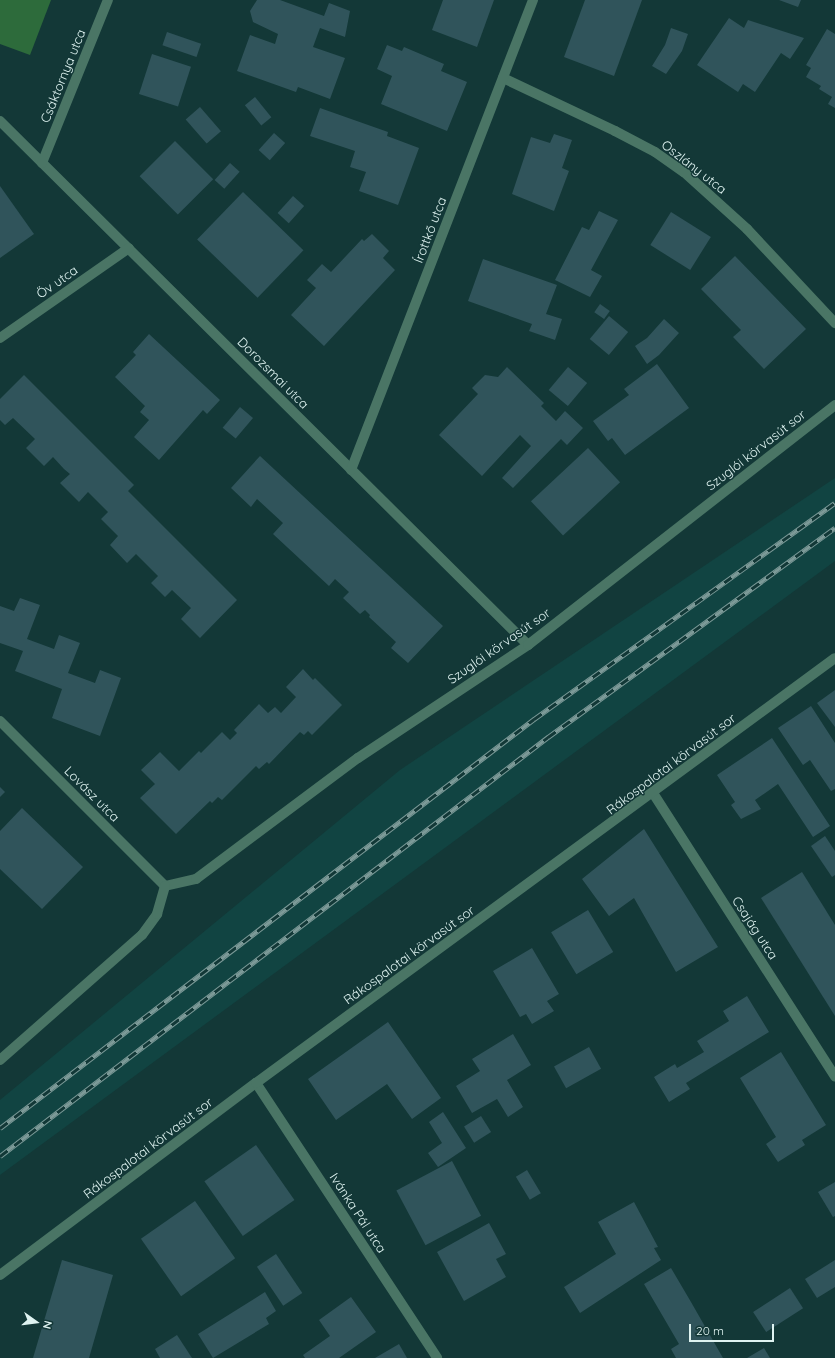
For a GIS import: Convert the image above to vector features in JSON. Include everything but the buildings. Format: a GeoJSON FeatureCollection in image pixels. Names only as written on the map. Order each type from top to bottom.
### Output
{"type":"FeatureCollection","features":[{"type":"Feature","properties":{"kind":"street","name":"Csáktornya utca"},"geometry":{"type":"LineString","coordinates":[[42,163],[108,0]]}},
{"type":"Feature","properties":{"kind":"street","name":"Írottkő utca"},"geometry":{"type":"LineString","coordinates":[[352,470],[533,0]]}},
{"type":"Feature","properties":{"kind":"street","name":"Oszlány utca"},"geometry":{"type":"LineString","coordinates":[[503,78],[621,134],[655,152],[684,172],[747,229],[835,323]]}},
{"type":"Feature","properties":{"kind":"street","name":"Dorozsmai utca"},"geometry":{"type":"LineString","coordinates":[[0,121],[528,645]]}},
{"type":"Feature","properties":{"kind":"street","name":"Öv utca"},"geometry":{"type":"LineString","coordinates":[[0,338],[129,248]]}},
{"type":"Feature","properties":{"kind":"street","name":"Szuglói körvasút sor"},"geometry":{"type":"LineString","coordinates":[[165,886],[196,879],[358,758],[528,645],[835,405]]}},
{"type":"Feature","properties":{"kind":"street","name":"Rákospalotai körvasút sor"},"geometry":{"type":"LineString","coordinates":[[0,1275],[256,1083],[835,658]]}},
{"type":"Feature","properties":{"kind":"street","name":"Lovász utca"},"geometry":{"type":"LineString","coordinates":[[0,721],[165,886]]}},
{"type":"Feature","properties":{"kind":"street","name":"Csajág utca"},"geometry":{"type":"LineString","coordinates":[[653,793],[835,1077]]}},
{"type":"Feature","properties":{"kind":"street"},"geometry":{"type":"LineString","coordinates":[[0,1060],[142,934],[157,914],[165,886]]}},
{"type":"Feature","properties":{"kind":"street","name":"Ivánka Pál utca"},"geometry":{"type":"LineString","coordinates":[[256,1083],[437,1358]]}},
{"type":"Feature","properties":{"kind":"shaded area"},"geometry":{"type":"Polygon","coordinates":[[[835,478],[835,561],[0,1175],[0,1100],[400,770],[835,478]]]}},
{"type":"Feature","properties":{"kind":"green space"},"geometry":{"type":"Polygon","coordinates":[[[0,0],[51,0],[30,55],[0,44],[0,0]]]}},
{"type":"Feature","properties":{"kind":"railway"},"geometry":{"type":"LineString","coordinates":[[0,1128],[534,719],[835,503]]}},
{"type":"Feature","properties":{"kind":"railway"},"geometry":{"type":"LineString","coordinates":[[0,1156],[548,737],[835,528]]}}]}
